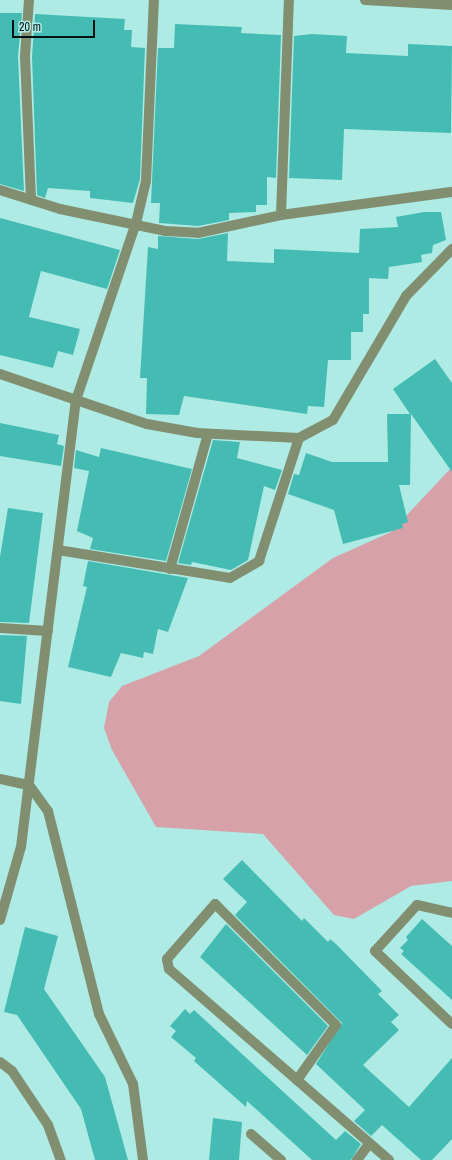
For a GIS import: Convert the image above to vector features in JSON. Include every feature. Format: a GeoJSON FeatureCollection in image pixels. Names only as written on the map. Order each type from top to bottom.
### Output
{"type":"FeatureCollection","features":[{"type":"Feature","properties":{"kind":"street"},"geometry":{"type":"LineString","coordinates":[[29,0],[25,56],[32,200]]}},
{"type":"Feature","properties":{"kind":"street"},"geometry":{"type":"LineString","coordinates":[[0,920],[21,847],[76,400],[136,223],[146,182],[154,0]]}},
{"type":"Feature","properties":{"kind":"street"},"geometry":{"type":"LineString","coordinates":[[281,215],[288,0]]}},
{"type":"Feature","properties":{"kind":"street"},"geometry":{"type":"LineString","coordinates":[[365,0],[452,5]]}},
{"type":"Feature","properties":{"kind":"street"},"geometry":{"type":"LineString","coordinates":[[0,190],[60,209],[136,223],[165,231],[198,233],[281,215],[452,192]]}},
{"type":"Feature","properties":{"kind":"street"},"geometry":{"type":"LineString","coordinates":[[0,374],[147,424],[208,434],[299,438],[333,420],[406,296],[452,250]]}},
{"type":"Feature","properties":{"kind":"street"},"geometry":{"type":"LineString","coordinates":[[170,569],[208,434]]}},
{"type":"Feature","properties":{"kind":"street"},"geometry":{"type":"LineString","coordinates":[[58,550],[230,578],[259,561],[299,438]]}},
{"type":"Feature","properties":{"kind":"street"},"geometry":{"type":"LineString","coordinates":[[0,628],[48,631]]}},
{"type":"Feature","properties":{"kind":"street"},"geometry":{"type":"LineString","coordinates":[[0,779],[29,785],[48,811],[99,1014],[134,1084],[143,1160]]}},
{"type":"Feature","properties":{"kind":"street"},"geometry":{"type":"LineString","coordinates":[[297,1080],[336,1025],[215,904],[167,959],[169,969],[389,1160]]}},
{"type":"Feature","properties":{"kind":"street"},"geometry":{"type":"LineString","coordinates":[[452,913],[417,904],[375,951],[452,1024]]}},
{"type":"Feature","properties":{"kind":"street"},"geometry":{"type":"LineString","coordinates":[[0,1062],[12,1071],[48,1125],[61,1160]]}},
{"type":"Feature","properties":{"kind":"street"},"geometry":{"type":"LineString","coordinates":[[251,1134],[281,1160]]}},
{"type":"Feature","properties":{"kind":"street"},"geometry":{"type":"LineString","coordinates":[[357,1160],[370,1143]]}},
{"type":"Feature","properties":{"kind":"shaded area"},"geometry":{"type":"Polygon","coordinates":[[[452,467],[452,881],[411,886],[354,919],[334,915],[263,834],[156,827],[112,750],[104,728],[109,702],[122,686],[199,656],[333,558],[391,532],[452,467]]]}},
{"type":"Feature","properties":{"kind":"building"},"geometry":{"type":"Polygon","coordinates":[[[0,13],[22,13],[18,56],[24,191],[0,184],[0,13]]]}},
{"type":"Feature","properties":{"kind":"building"},"geometry":{"type":"Polygon","coordinates":[[[35,14],[125,19],[124,30],[132,30],[131,47],[145,48],[140,179],[133,203],[90,198],[90,191],[48,188],[45,198],[37,195],[32,56],[35,14]]]}},
{"type":"Feature","properties":{"kind":"building"},"geometry":{"type":"Polygon","coordinates":[[[175,24],[242,27],[241,33],[281,35],[276,178],[267,177],[267,205],[256,205],[256,212],[229,213],[229,220],[198,226],[159,223],[160,203],[151,203],[158,48],[174,48],[175,24]]]}},
{"type":"Feature","properties":{"kind":"building"},"geometry":{"type":"Polygon","coordinates":[[[312,34],[347,36],[346,53],[408,56],[408,44],[452,46],[451,133],[344,129],[342,180],[289,178],[294,36],[312,34]]]}},
{"type":"Feature","properties":{"kind":"building"},"geometry":{"type":"Polygon","coordinates":[[[424,212],[441,212],[446,240],[433,245],[432,253],[421,255],[422,262],[389,267],[388,279],[369,278],[369,314],[363,314],[363,332],[351,332],[351,360],[328,360],[324,407],[308,406],[307,414],[184,396],[179,415],[146,414],[147,378],[140,378],[148,247],[158,249],[158,236],[198,239],[228,233],[227,261],[274,263],[274,249],[359,253],[360,229],[398,227],[396,217],[424,212]]]}},
{"type":"Feature","properties":{"kind":"building"},"geometry":{"type":"Polygon","coordinates":[[[0,218],[120,250],[107,289],[41,271],[29,317],[80,329],[73,355],[58,351],[53,368],[0,355],[0,218]]]}},
{"type":"Feature","properties":{"kind":"building"},"geometry":{"type":"Polygon","coordinates":[[[435,359],[452,383],[452,472],[411,414],[410,485],[399,485],[408,522],[402,524],[403,528],[343,544],[334,510],[288,494],[294,474],[299,475],[306,453],[332,462],[388,462],[387,414],[410,414],[393,389],[435,359]]]}},
{"type":"Feature","properties":{"kind":"building"},"geometry":{"type":"Polygon","coordinates":[[[0,423],[59,435],[57,444],[64,446],[61,466],[0,456],[0,423]]]}},
{"type":"Feature","properties":{"kind":"building"},"geometry":{"type":"Polygon","coordinates":[[[213,440],[240,442],[237,458],[282,470],[275,490],[264,486],[248,560],[231,570],[192,562],[191,565],[178,563],[213,440]]]}},
{"type":"Feature","properties":{"kind":"building"},"geometry":{"type":"Polygon","coordinates":[[[101,448],[192,469],[166,561],[90,549],[93,538],[77,531],[89,471],[74,468],[76,450],[99,457],[101,448]]]}},
{"type":"Feature","properties":{"kind":"building"},"geometry":{"type":"Polygon","coordinates":[[[8,508],[43,513],[29,623],[0,622],[0,557],[8,508]]]}},
{"type":"Feature","properties":{"kind":"building"},"geometry":{"type":"Polygon","coordinates":[[[88,561],[188,578],[168,632],[158,629],[153,654],[144,652],[143,658],[121,653],[111,677],[68,667],[87,587],[83,586],[88,561]]]}},
{"type":"Feature","properties":{"kind":"building"},"geometry":{"type":"Polygon","coordinates":[[[0,635],[27,636],[21,704],[0,701],[0,635]]]}},
{"type":"Feature","properties":{"kind":"building"},"geometry":{"type":"Polygon","coordinates":[[[242,860],[302,921],[304,918],[328,942],[330,939],[336,944],[382,991],[378,994],[399,1015],[391,1022],[399,1030],[363,1065],[409,1107],[452,1058],[452,1139],[432,1160],[421,1160],[382,1125],[371,1136],[354,1121],[365,1110],[316,1064],[342,1023],[235,915],[247,902],[223,879],[242,860]]]}},
{"type":"Feature","properties":{"kind":"building"},"geometry":{"type":"Polygon","coordinates":[[[422,919],[452,946],[452,1000],[401,954],[404,951],[400,948],[408,940],[406,937],[422,919]]]}},
{"type":"Feature","properties":{"kind":"building"},"geometry":{"type":"Polygon","coordinates":[[[226,924],[328,1026],[307,1055],[200,957],[226,924]]]}},
{"type":"Feature","properties":{"kind":"building"},"geometry":{"type":"Polygon","coordinates":[[[25,927],[58,936],[44,989],[105,1077],[128,1160],[95,1160],[81,1109],[17,1015],[4,1012],[25,927]]]}},
{"type":"Feature","properties":{"kind":"building"},"geometry":{"type":"Polygon","coordinates":[[[185,1009],[190,1014],[194,1010],[336,1140],[345,1131],[361,1144],[351,1160],[312,1160],[247,1101],[246,1107],[194,1061],[196,1058],[171,1037],[176,1031],[170,1026],[185,1009]]]}},
{"type":"Feature","properties":{"kind":"building"},"geometry":{"type":"Polygon","coordinates":[[[213,1118],[242,1122],[239,1160],[209,1160],[213,1118]]]}}]}
